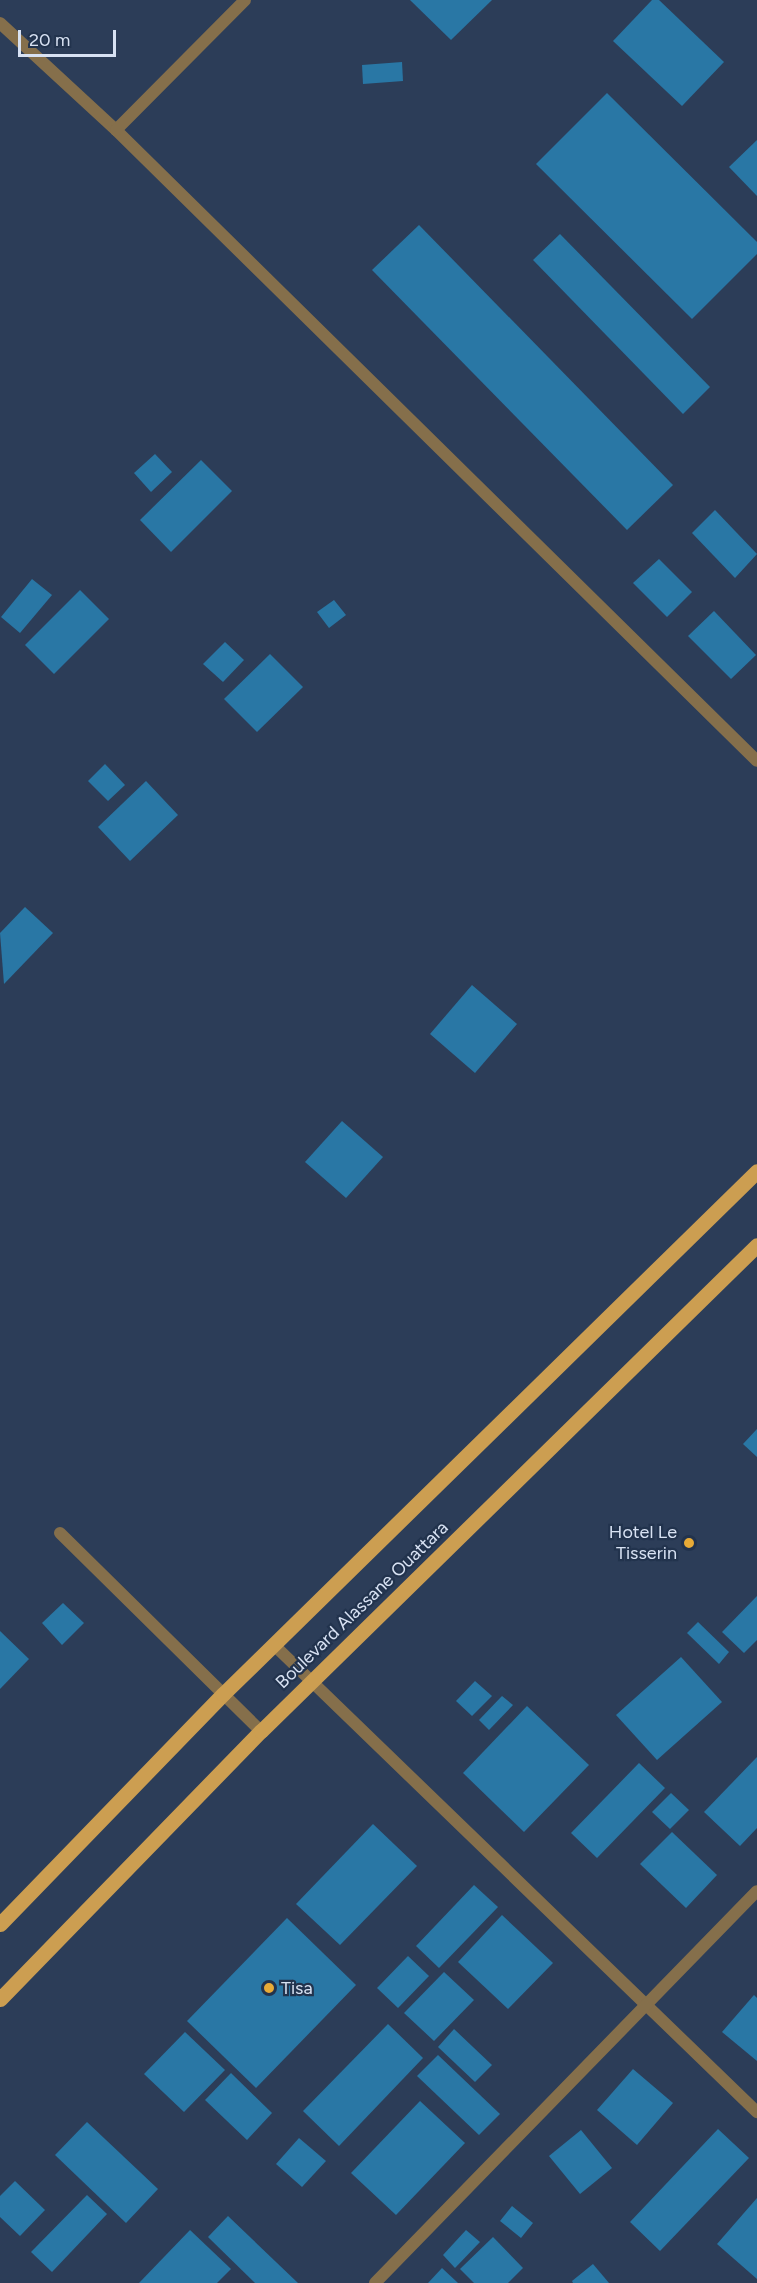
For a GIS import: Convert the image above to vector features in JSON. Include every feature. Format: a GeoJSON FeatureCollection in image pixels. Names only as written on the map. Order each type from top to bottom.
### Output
{"type":"FeatureCollection","features":[{"type":"Feature","properties":{"kind":"main road","name":"Boulevard Alassane Ouattara"},"geometry":{"type":"LineString","coordinates":[[0,1924],[223,1694],[757,1171]]}},
{"type":"Feature","properties":{"kind":"main road","name":"Boulevard Alassane Ouattara"},"geometry":{"type":"LineString","coordinates":[[0,1999],[261,1731],[757,1245]]}},
{"type":"Feature","properties":{"kind":"street"},"geometry":{"type":"LineString","coordinates":[[116,130],[245,0]]}},
{"type":"Feature","properties":{"kind":"street"},"geometry":{"type":"LineString","coordinates":[[0,23],[116,130],[757,761]]}},
{"type":"Feature","properties":{"kind":"street"},"geometry":{"type":"LineString","coordinates":[[60,1533],[261,1731]]}},
{"type":"Feature","properties":{"kind":"street"},"geometry":{"type":"LineString","coordinates":[[274,1645],[313,1680],[644,2007],[757,2112]]}},
{"type":"Feature","properties":{"kind":"street"},"geometry":{"type":"LineString","coordinates":[[375,2283],[757,1891]]}},
{"type":"Feature","properties":{"kind":"building"},"geometry":{"type":"Polygon","coordinates":[[[410,0],[492,0],[451,40],[410,0]]]}},
{"type":"Feature","properties":{"kind":"building"},"geometry":{"type":"Polygon","coordinates":[[[652,0],[659,0],[724,62],[682,106],[613,41],[652,0]]]}},
{"type":"Feature","properties":{"kind":"building"},"geometry":{"type":"Polygon","coordinates":[[[402,62],[403,81],[363,84],[362,65],[402,62]]]}},
{"type":"Feature","properties":{"kind":"building"},"geometry":{"type":"Polygon","coordinates":[[[607,93],[757,242],[757,254],[692,319],[536,164],[607,93]]]}},
{"type":"Feature","properties":{"kind":"building"},"geometry":{"type":"Polygon","coordinates":[[[757,140],[757,196],[729,167],[757,140]]]}},
{"type":"Feature","properties":{"kind":"building"},"geometry":{"type":"Polygon","coordinates":[[[419,225],[673,485],[627,530],[372,270],[419,225]]]}},
{"type":"Feature","properties":{"kind":"building"},"geometry":{"type":"Polygon","coordinates":[[[560,234],[710,387],[683,414],[533,260],[560,234]]]}},
{"type":"Feature","properties":{"kind":"building"},"geometry":{"type":"Polygon","coordinates":[[[155,454],[172,472],[151,492],[134,473],[155,454]]]}},
{"type":"Feature","properties":{"kind":"building"},"geometry":{"type":"Polygon","coordinates":[[[201,460],[232,491],[171,552],[140,520],[201,460]]]}},
{"type":"Feature","properties":{"kind":"building"},"geometry":{"type":"Polygon","coordinates":[[[715,510],[757,554],[735,578],[692,533],[715,510]]]}},
{"type":"Feature","properties":{"kind":"building"},"geometry":{"type":"Polygon","coordinates":[[[659,559],[692,592],[667,617],[633,583],[659,559]]]}},
{"type":"Feature","properties":{"kind":"building"},"geometry":{"type":"Polygon","coordinates":[[[32,579],[52,595],[20,633],[1,617],[32,579]]]}},
{"type":"Feature","properties":{"kind":"building"},"geometry":{"type":"Polygon","coordinates":[[[80,590],[109,619],[54,674],[25,645],[80,590]]]}},
{"type":"Feature","properties":{"kind":"building"},"geometry":{"type":"Polygon","coordinates":[[[334,600],[346,615],[329,628],[317,612],[334,600]]]}},
{"type":"Feature","properties":{"kind":"building"},"geometry":{"type":"Polygon","coordinates":[[[714,611],[756,655],[731,679],[688,636],[714,611]]]}},
{"type":"Feature","properties":{"kind":"building"},"geometry":{"type":"Polygon","coordinates":[[[225,642],[244,660],[223,682],[203,664],[225,642]]]}},
{"type":"Feature","properties":{"kind":"building"},"geometry":{"type":"Polygon","coordinates":[[[270,654],[303,687],[257,732],[224,699],[270,654]]]}},
{"type":"Feature","properties":{"kind":"building"},"geometry":{"type":"Polygon","coordinates":[[[105,764],[125,785],[108,801],[88,781],[105,764]]]}},
{"type":"Feature","properties":{"kind":"building"},"geometry":{"type":"Polygon","coordinates":[[[146,781],[178,815],[130,861],[98,827],[146,781]]]}},
{"type":"Feature","properties":{"kind":"building"},"geometry":{"type":"Polygon","coordinates":[[[25,907],[53,933],[4,984],[0,933],[25,907]]]}},
{"type":"Feature","properties":{"kind":"building"},"geometry":{"type":"Polygon","coordinates":[[[472,985],[517,1024],[475,1073],[430,1034],[472,985]]]}},
{"type":"Feature","properties":{"kind":"building"},"geometry":{"type":"Polygon","coordinates":[[[342,1121],[383,1157],[346,1198],[305,1162],[342,1121]]]}},
{"type":"Feature","properties":{"kind":"building"},"geometry":{"type":"Polygon","coordinates":[[[757,1429],[757,1457],[743,1444],[757,1429]]]}},
{"type":"Feature","properties":{"kind":"building"},"geometry":{"type":"Polygon","coordinates":[[[757,1596],[757,1640],[744,1653],[722,1632],[757,1596]]]}},
{"type":"Feature","properties":{"kind":"building"},"geometry":{"type":"Polygon","coordinates":[[[63,1603],[84,1623],[62,1645],[42,1623],[63,1603]]]}},
{"type":"Feature","properties":{"kind":"building"},"geometry":{"type":"Polygon","coordinates":[[[698,1622],[729,1652],[719,1664],[687,1633],[698,1622]]]}},
{"type":"Feature","properties":{"kind":"building"},"geometry":{"type":"Polygon","coordinates":[[[0,1631],[29,1659],[0,1689],[0,1631]]]}},
{"type":"Feature","properties":{"kind":"building"},"geometry":{"type":"Polygon","coordinates":[[[681,1657],[722,1702],[657,1760],[616,1715],[681,1657]]]}},
{"type":"Feature","properties":{"kind":"building"},"geometry":{"type":"Polygon","coordinates":[[[475,1681],[492,1696],[472,1716],[456,1701],[475,1681]]]}},
{"type":"Feature","properties":{"kind":"building"},"geometry":{"type":"Polygon","coordinates":[[[502,1696],[513,1705],[489,1730],[479,1720],[502,1696]]]}},
{"type":"Feature","properties":{"kind":"building"},"geometry":{"type":"Polygon","coordinates":[[[527,1706],[589,1765],[524,1832],[463,1773],[527,1706]]]}},
{"type":"Feature","properties":{"kind":"building"},"geometry":{"type":"Polygon","coordinates":[[[757,1757],[757,1828],[740,1846],[704,1812],[757,1757]]]}},
{"type":"Feature","properties":{"kind":"building"},"geometry":{"type":"Polygon","coordinates":[[[639,1763],[665,1788],[597,1858],[571,1833],[639,1763]]]}},
{"type":"Feature","properties":{"kind":"building"},"geometry":{"type":"Polygon","coordinates":[[[671,1793],[689,1810],[670,1829],[652,1812],[671,1793]]]}},
{"type":"Feature","properties":{"kind":"building"},"geometry":{"type":"Polygon","coordinates":[[[373,1824],[417,1866],[340,1945],[296,1904],[373,1824]]]}},
{"type":"Feature","properties":{"kind":"building"},"geometry":{"type":"Polygon","coordinates":[[[672,1832],[717,1875],[686,1908],[640,1864],[672,1832]]]}},
{"type":"Feature","properties":{"kind":"building"},"geometry":{"type":"Polygon","coordinates":[[[474,1885],[498,1907],[439,1968],[416,1946],[474,1885]]]}},
{"type":"Feature","properties":{"kind":"building"},"geometry":{"type":"Polygon","coordinates":[[[502,1915],[553,1963],[508,2009],[458,1962],[502,1915]]]}},
{"type":"Feature","properties":{"kind":"building"},"geometry":{"type":"Polygon","coordinates":[[[287,1918],[356,1985],[256,2088],[187,2021],[287,1918]]]}},
{"type":"Feature","properties":{"kind":"building"},"geometry":{"type":"Polygon","coordinates":[[[408,1956],[429,1976],[398,2008],[377,1988],[408,1956]]]}},
{"type":"Feature","properties":{"kind":"building"},"geometry":{"type":"Polygon","coordinates":[[[444,1972],[474,2000],[434,2041],[404,2013],[444,1972]]]}},
{"type":"Feature","properties":{"kind":"building"},"geometry":{"type":"Polygon","coordinates":[[[754,1995],[757,1998],[757,2061],[722,2032],[754,1995]]]}},
{"type":"Feature","properties":{"kind":"building"},"geometry":{"type":"Polygon","coordinates":[[[388,2024],[423,2058],[339,2146],[303,2111],[388,2024]]]}},
{"type":"Feature","properties":{"kind":"building"},"geometry":{"type":"Polygon","coordinates":[[[454,2029],[492,2065],[475,2082],[438,2047],[454,2029]]]}},
{"type":"Feature","properties":{"kind":"building"},"geometry":{"type":"Polygon","coordinates":[[[185,2032],[225,2070],[184,2112],[144,2074],[185,2032]]]}},
{"type":"Feature","properties":{"kind":"building"},"geometry":{"type":"Polygon","coordinates":[[[438,2055],[500,2114],[479,2135],[417,2076],[438,2055]]]}},
{"type":"Feature","properties":{"kind":"building"},"geometry":{"type":"Polygon","coordinates":[[[633,2069],[673,2103],[637,2145],[597,2110],[633,2069]]]}},
{"type":"Feature","properties":{"kind":"building"},"geometry":{"type":"Polygon","coordinates":[[[231,2073],[272,2113],[247,2140],[205,2100],[231,2073]]]}},
{"type":"Feature","properties":{"kind":"building"},"geometry":{"type":"Polygon","coordinates":[[[420,2101],[465,2143],[396,2215],[351,2173],[420,2101]]]}},
{"type":"Feature","properties":{"kind":"building"},"geometry":{"type":"Polygon","coordinates":[[[87,2122],[158,2189],[126,2223],[55,2155],[87,2122]]]}},
{"type":"Feature","properties":{"kind":"building"},"geometry":{"type":"Polygon","coordinates":[[[718,2129],[749,2158],[660,2251],[630,2222],[718,2129]]]}},
{"type":"Feature","properties":{"kind":"building"},"geometry":{"type":"Polygon","coordinates":[[[581,2130],[612,2168],[580,2194],[549,2156],[581,2130]]]}},
{"type":"Feature","properties":{"kind":"building"},"geometry":{"type":"Polygon","coordinates":[[[299,2138],[326,2161],[302,2187],[276,2164],[299,2138]]]}},
{"type":"Feature","properties":{"kind":"building"},"geometry":{"type":"Polygon","coordinates":[[[15,2181],[45,2210],[20,2236],[0,2217],[0,2196],[15,2181]]]}},
{"type":"Feature","properties":{"kind":"building"},"geometry":{"type":"Polygon","coordinates":[[[87,2195],[107,2214],[52,2272],[31,2252],[87,2195]]]}},
{"type":"Feature","properties":{"kind":"building"},"geometry":{"type":"Polygon","coordinates":[[[757,2198],[757,2279],[717,2244],[757,2198]]]}},
{"type":"Feature","properties":{"kind":"building"},"geometry":{"type":"Polygon","coordinates":[[[512,2206],[533,2223],[521,2238],[500,2221],[512,2206]]]}},
{"type":"Feature","properties":{"kind":"building"},"geometry":{"type":"Polygon","coordinates":[[[228,2216],[298,2283],[255,2283],[208,2237],[228,2216]]]}},
{"type":"Feature","properties":{"kind":"building"},"geometry":{"type":"Polygon","coordinates":[[[190,2230],[231,2269],[217,2283],[139,2283],[190,2230]]]}},
{"type":"Feature","properties":{"kind":"building"},"geometry":{"type":"Polygon","coordinates":[[[466,2230],[480,2242],[455,2268],[443,2255],[466,2230]]]}},
{"type":"Feature","properties":{"kind":"building"},"geometry":{"type":"Polygon","coordinates":[[[493,2237],[523,2268],[508,2283],[474,2283],[460,2269],[493,2237]]]}},
{"type":"Feature","properties":{"kind":"building"},"geometry":{"type":"Polygon","coordinates":[[[593,2264],[609,2283],[573,2283],[572,2281],[593,2264]]]}},
{"type":"Feature","properties":{"kind":"building"},"geometry":{"type":"Polygon","coordinates":[[[442,2268],[458,2283],[428,2283],[442,2268]]]}},
{"type":"Feature","properties":{"kind":"place","name":"Hotel Le Tisserin"},"geometry":{"type":"Point","coordinates":[689,1543]}},
{"type":"Feature","properties":{"kind":"place","name":"Tisa"},"geometry":{"type":"Point","coordinates":[269,1988]}}]}
